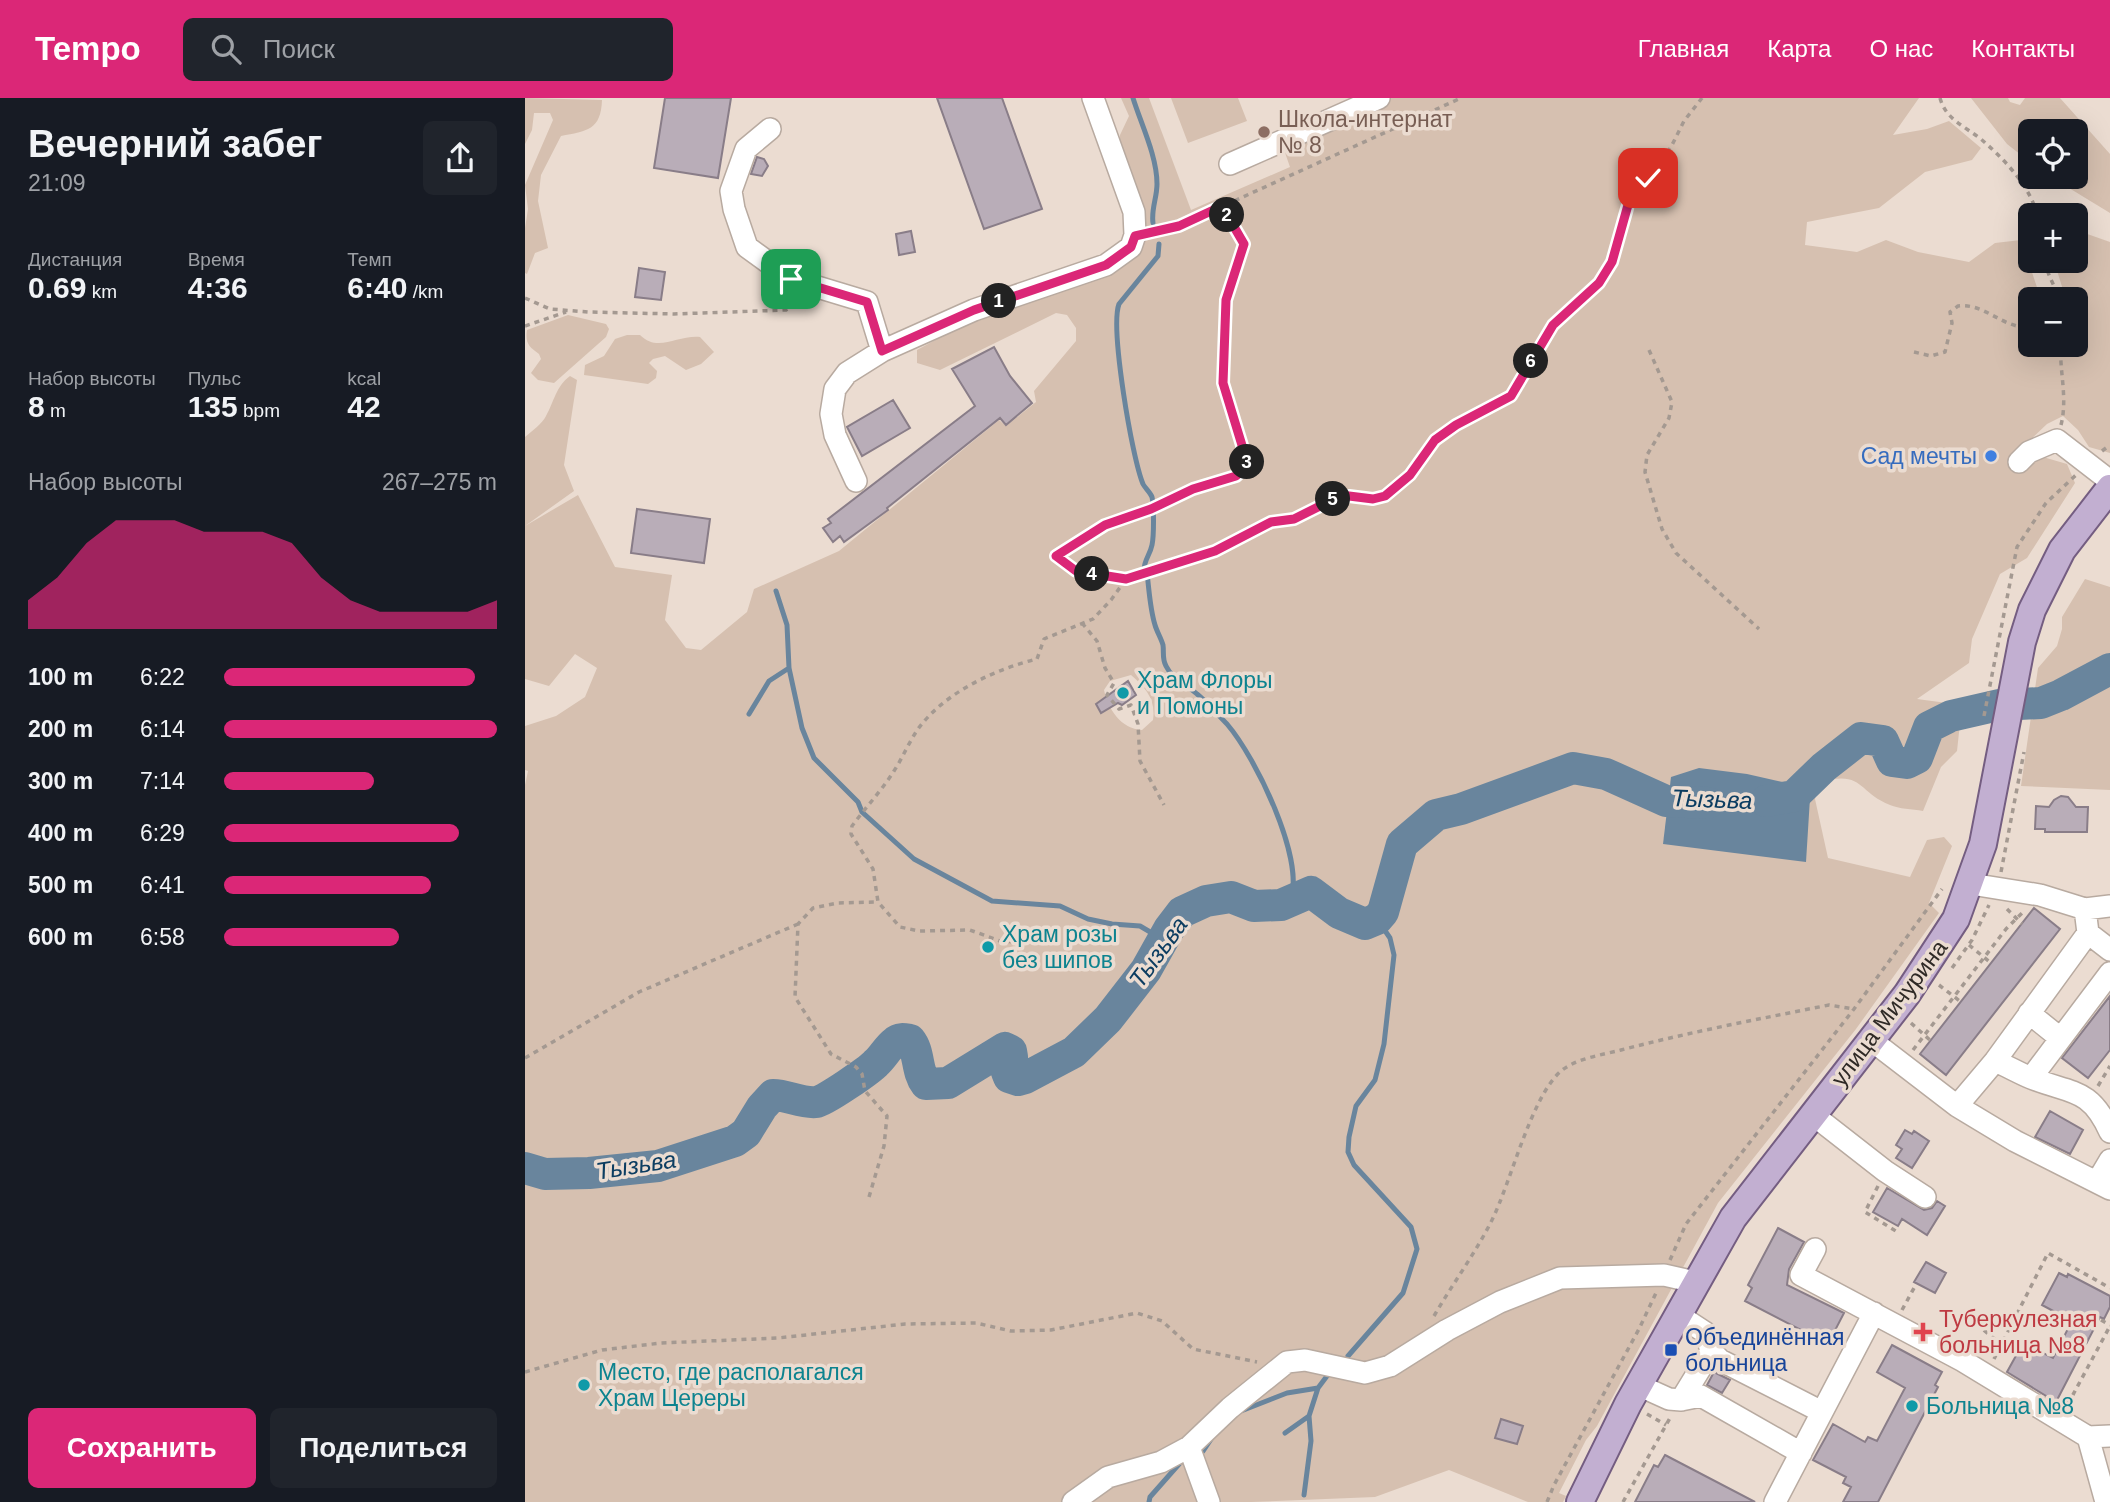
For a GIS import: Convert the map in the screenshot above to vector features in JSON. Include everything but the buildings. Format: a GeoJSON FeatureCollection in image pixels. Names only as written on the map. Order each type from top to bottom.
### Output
{"type":"FeatureCollection","features":[{"type":"Feature","properties":{"kind":"main road","name":"улица Мичурина"},"geometry":{"type":"LineString","coordinates":[[1580,1502],[1677,1314],[1752,1190],[1871,1040],[1957,919],[1983,844],[1994,787],[2010,640],[2032,610],[2051,568],[2074,531],[2110,488]]}},
{"type":"Feature","properties":{"kind":"lane"},"geometry":{"type":"LineString","coordinates":[[856,481],[835,435],[831,414],[835,389],[847,373],[882,351],[974,310],[1106,265],[1131,247],[1135,236],[1134,212],[1093,98]]}},
{"type":"Feature","properties":{"kind":"lane"},"geometry":{"type":"LineString","coordinates":[[1230,164],[1333,107],[1379,98]]}},
{"type":"Feature","properties":{"kind":"lane"},"geometry":{"type":"LineString","coordinates":[[770,129],[746,149],[731,191],[747,247],[791,279],[867,302],[882,351]]}},
{"type":"Feature","properties":{"kind":"lane"},"geometry":{"type":"LineString","coordinates":[[2019,462],[2029,452],[2057,440],[2110,481]]}},
{"type":"Feature","properties":{"kind":"lane"},"geometry":{"type":"LineString","coordinates":[[1971,884],[2040,895],[2085,909],[2110,906]]}},
{"type":"Feature","properties":{"kind":"lane"},"geometry":{"type":"LineString","coordinates":[[1958,1106],[1995,1061],[2088,933],[2085,909]]}},
{"type":"Feature","properties":{"kind":"lane"},"geometry":{"type":"LineString","coordinates":[[2088,933],[2110,950]]}},
{"type":"Feature","properties":{"kind":"lane"},"geometry":{"type":"LineString","coordinates":[[2031,1078],[2110,973]]}},
{"type":"Feature","properties":{"kind":"lane"},"geometry":{"type":"LineString","coordinates":[[2029,1013],[2060,1038]]}},
{"type":"Feature","properties":{"kind":"lane"},"geometry":{"type":"LineString","coordinates":[[1871,1040],[1958,1106],[2015,1140],[2104,1186],[2110,1160]]}},
{"type":"Feature","properties":{"kind":"lane"},"geometry":{"type":"LineString","coordinates":[[1995,1061],[2089,1100],[2101,1111],[2110,1132]]}},
{"type":"Feature","properties":{"kind":"lane"},"geometry":{"type":"LineString","coordinates":[[1812,1114],[1886,1172],[1925,1197]]}},
{"type":"Feature","properties":{"kind":"lane"},"geometry":{"type":"LineString","coordinates":[[1815,1250],[1801,1275],[1963,1361],[2088,1437],[2110,1436]]}},
{"type":"Feature","properties":{"kind":"lane"},"geometry":{"type":"LineString","coordinates":[[1073,1502],[1108,1476],[1161,1462],[1189,1447],[1230,1408],[1287,1362],[1305,1360],[1365,1373],[1390,1366],[1447,1330],[1500,1302],[1560,1279],[1664,1275],[1695,1282]]}},
{"type":"Feature","properties":{"kind":"lane"},"geometry":{"type":"LineString","coordinates":[[1775,1502],[1874,1313]]}},
{"type":"Feature","properties":{"kind":"lane"},"geometry":{"type":"LineString","coordinates":[[1677,1314],[1706,1333],[1711,1351],[1720,1360],[1822,1412]]}},
{"type":"Feature","properties":{"kind":"lane"},"geometry":{"type":"LineString","coordinates":[[1681,1400],[1711,1351]]}},
{"type":"Feature","properties":{"kind":"lane"},"geometry":{"type":"LineString","coordinates":[[1639,1385],[1669,1399],[1681,1400],[1701,1396],[1801,1453]]}},
{"type":"Feature","properties":{"kind":"lane"},"geometry":{"type":"LineString","coordinates":[[2088,1437],[2106,1502]]}},
{"type":"Feature","properties":{"kind":"lane"},"geometry":{"type":"LineString","coordinates":[[1189,1447],[1209,1502]]}},
{"type":"Feature","properties":{"kind":"path"},"geometry":{"type":"LineString","coordinates":[[1135,236],[1179,226],[1461,98]]}},
{"type":"Feature","properties":{"kind":"path"},"geometry":{"type":"LineString","coordinates":[[1222,206],[1244,244],[1226,300],[1223,383],[1248,465],[1236,476],[1193,489],[1151,509],[1105,525],[1056,556],[1076,571],[1126,579],[1215,551],[1271,522],[1294,519],[1334,499],[1349,496],[1373,499],[1385,496],[1410,475],[1435,440],[1456,425],[1511,396],[1553,325],[1599,283],[1612,262],[1628,205],[1671,147],[1684,121],[1702,98]]}},
{"type":"Feature","properties":{"kind":"path"},"geometry":{"type":"LineString","coordinates":[[1940,98],[1947,114],[1983,141],[2017,177],[2032,203]]}},
{"type":"Feature","properties":{"kind":"path"},"geometry":{"type":"LineString","coordinates":[[525,298],[550,309],[569,311],[674,314],[786,310],[817,287]]}},
{"type":"Feature","properties":{"kind":"path"},"geometry":{"type":"LineString","coordinates":[[1914,352],[1931,356],[1945,352],[1952,323],[1950,312],[1958,306],[1980,309],[2018,328]]}},
{"type":"Feature","properties":{"kind":"path"},"geometry":{"type":"LineString","coordinates":[[525,326],[569,311]]}},
{"type":"Feature","properties":{"kind":"path"},"geometry":{"type":"LineString","coordinates":[[1650,350],[1672,402],[1668,418],[1647,455],[1645,472],[1662,529],[1676,553],[1759,629]]}},
{"type":"Feature","properties":{"kind":"path"},"geometry":{"type":"LineString","coordinates":[[2057,440],[2062,419],[2065,377],[2060,357]]}},
{"type":"Feature","properties":{"kind":"path"},"geometry":{"type":"LineString","coordinates":[[2010,640],[2017,547],[2046,503],[2110,445]]}},
{"type":"Feature","properties":{"kind":"path"},"geometry":{"type":"LineString","coordinates":[[1021,937],[1016,943],[1007,943],[970,930],[919,931],[900,927],[878,902],[873,870],[851,834],[852,825],[894,771],[919,727],[946,702],[1011,665],[1037,659],[1044,639],[1093,619],[1126,579]]}},
{"type":"Feature","properties":{"kind":"path"},"geometry":{"type":"LineString","coordinates":[[1082,624],[1097,641],[1105,668],[1114,683],[1107,695],[1119,709],[1131,705],[1138,724],[1140,761],[1164,804]]}},
{"type":"Feature","properties":{"kind":"path"},"geometry":{"type":"LineString","coordinates":[[1547,1502],[1553,1485],[1639,1329],[1686,1224],[1854,1009],[1944,886]]}},
{"type":"Feature","properties":{"kind":"path"},"geometry":{"type":"LineString","coordinates":[[1908,1056],[2006,929],[2040,895]]}},
{"type":"Feature","properties":{"kind":"path"},"geometry":{"type":"LineString","coordinates":[[525,1058],[639,992],[798,924],[813,908],[838,903],[878,902]]}},
{"type":"Feature","properties":{"kind":"path"},"geometry":{"type":"LineString","coordinates":[[798,924],[795,996],[831,1054],[856,1067],[862,1074],[866,1091],[887,1116],[884,1146],[869,1197]]}},
{"type":"Feature","properties":{"kind":"path"},"geometry":{"type":"LineString","coordinates":[[1969,945],[1991,963]]}},
{"type":"Feature","properties":{"kind":"path"},"geometry":{"type":"LineString","coordinates":[[1940,985],[1961,1002]]}},
{"type":"Feature","properties":{"kind":"path"},"geometry":{"type":"LineString","coordinates":[[1431,1321],[1479,1247],[1506,1190],[1533,1119],[1548,1088],[1563,1070],[1591,1058],[1689,1033],[1829,1005],[1854,1009]]}},
{"type":"Feature","properties":{"kind":"path"},"geometry":{"type":"LineString","coordinates":[[1911,1023],[1931,1041]]}},
{"type":"Feature","properties":{"kind":"path"},"geometry":{"type":"LineString","coordinates":[[2089,1100],[2110,1066]]}},
{"type":"Feature","properties":{"kind":"path"},"geometry":{"type":"LineString","coordinates":[[2102,1079],[2110,1076]]}},
{"type":"Feature","properties":{"kind":"path"},"geometry":{"type":"LineString","coordinates":[[1886,1172],[1865,1212],[1899,1233]]}},
{"type":"Feature","properties":{"kind":"path"},"geometry":{"type":"LineString","coordinates":[[1985,1376],[2048,1253],[2110,1288]]}},
{"type":"Feature","properties":{"kind":"path"},"geometry":{"type":"LineString","coordinates":[[1894,1324],[1914,1288]]}},
{"type":"Feature","properties":{"kind":"path"},"geometry":{"type":"LineString","coordinates":[[525,1371],[602,1350],[661,1343],[778,1338],[905,1324],[976,1323],[1011,1331],[1051,1330],[1137,1313],[1162,1321],[1193,1349],[1252,1362],[1287,1362]]}},
{"type":"Feature","properties":{"kind":"path"},"geometry":{"type":"LineString","coordinates":[[2060,1420],[2110,1325],[2101,1320]]}},
{"type":"Feature","properties":{"kind":"path"},"geometry":{"type":"LineString","coordinates":[[1976,1324],[2001,1344]]}},
{"type":"Feature","properties":{"kind":"path"},"geometry":{"type":"LineString","coordinates":[[1623,1502],[1681,1400]]}},
{"type":"Feature","properties":{"kind":"shaded area"},"geometry":{"type":"Polygon","coordinates":[[[525,98],[602,100],[599,118],[591,127],[561,136],[541,175],[538,201],[548,248],[535,253],[527,274],[525,228],[528,209],[525,185],[553,120],[550,113],[534,113],[532,130],[525,144],[525,98]]]}},
{"type":"Feature","properties":{"kind":"shaded area"},"geometry":{"type":"Polygon","coordinates":[[[1121,98],[1149,98],[1191,210],[1290,167],[1283,147],[1390,98],[1919,98],[1893,135],[1927,129],[1949,121],[1981,148],[1972,160],[1925,172],[1879,208],[1807,222],[1805,245],[1857,252],[1886,240],[1918,252],[1969,262],[1995,243],[2018,240],[2018,273],[2032,273],[2037,287],[2018,287],[2018,357],[2088,357],[2088,287],[2062,287],[2058,273],[2088,273],[2088,234],[2110,242],[2110,453],[2089,447],[2078,430],[2063,416],[2047,424],[2029,441],[2043,457],[2067,464],[2075,483],[2027,558],[2000,574],[1972,639],[1969,663],[1917,699],[1962,705],[1957,751],[1941,767],[1923,811],[1890,805],[1859,784],[1845,779],[1820,782],[1815,799],[1828,858],[1910,877],[1927,840],[1944,837],[1952,846],[1929,903],[1939,913],[1856,1029],[1718,1203],[1597,1426],[1586,1440],[1559,1493],[1566,1496],[1563,1502],[1528,1502],[1449,1470],[1375,1497],[1251,1502],[525,1502],[525,785],[528,771],[525,770],[525,726],[556,716],[585,697],[597,668],[575,654],[549,686],[525,679],[525,526],[578,495],[615,567],[672,575],[665,620],[686,648],[701,650],[747,612],[754,589],[839,551],[999,420],[1006,426],[1036,402],[1034,391],[1076,341],[1076,328],[1067,315],[1056,313],[940,370],[917,363],[917,350],[998,306],[1072,287],[1124,265],[1144,241],[1120,161],[1120,135],[1129,116],[1121,98]],[[1131,675],[1110,681],[1104,690],[1117,717],[1128,726],[1142,730],[1153,720],[1154,713],[1145,690],[1131,675]]]}},
{"type":"Feature","properties":{"kind":"shaded area"},"geometry":{"type":"Polygon","coordinates":[[[1171,98],[1238,98],[1247,121],[1188,143],[1171,98]]]}},
{"type":"Feature","properties":{"kind":"shaded area"},"geometry":{"type":"Polygon","coordinates":[[[1971,98],[2008,98],[2010,102],[2020,105],[2025,98],[2060,98],[2079,119],[2018,119],[2018,153],[2007,144],[1971,98]]]}},
{"type":"Feature","properties":{"kind":"shaded area"},"geometry":{"type":"Polygon","coordinates":[[[2088,129],[2110,154],[2110,213],[2071,189],[2088,189],[2088,129]]]}},
{"type":"Feature","properties":{"kind":"shaded area"},"geometry":{"type":"Polygon","coordinates":[[[568,315],[606,324],[609,329],[606,337],[554,383],[538,380],[531,373],[541,359],[529,344],[527,330],[568,315]]]}},
{"type":"Feature","properties":{"kind":"shaded area"},"geometry":{"type":"Polygon","coordinates":[[[640,335],[654,343],[700,337],[714,352],[701,364],[686,370],[665,356],[653,359],[649,363],[657,371],[656,378],[648,384],[584,375],[585,365],[604,356],[615,339],[640,335]]]}},
{"type":"Feature","properties":{"kind":"shaded area"},"geometry":{"type":"Polygon","coordinates":[[[570,376],[577,380],[564,465],[574,491],[525,526],[525,437],[544,419],[558,389],[570,376]]]}},
{"type":"Feature","properties":{"kind":"shaded area"},"geometry":{"type":"Polygon","coordinates":[[[2085,579],[2110,587],[2110,790],[2021,786],[2038,668],[2057,646],[2062,617],[2085,579]]]}},
{"type":"Feature","properties":{"kind":"water"},"geometry":{"type":"Polygon","coordinates":[[[1699,768],[1747,774],[1804,787],[1810,798],[1806,862],[1663,844],[1671,777],[1699,768]]]}},
{"type":"Feature","properties":{"kind":"waterway"},"geometry":{"type":"LineString","coordinates":[[1133,98],[1152,151],[1156,173],[1153,223]]}},
{"type":"Feature","properties":{"kind":"waterway"},"geometry":{"type":"LineString","coordinates":[[1159,244],[1158,256],[1119,304],[1117,318],[1117,339],[1128,422],[1138,470],[1153,501],[1153,541],[1144,570],[1147,573],[1152,612],[1169,671],[1201,697],[1227,724],[1263,783],[1275,809],[1291,859],[1291,899]]}},
{"type":"Feature","properties":{"kind":"waterway"},"geometry":{"type":"LineString","coordinates":[[776,591],[787,625],[789,668],[802,728],[814,758],[858,802],[862,812],[914,859],[992,901],[1060,906],[1088,919],[1140,926],[1162,939]]}},
{"type":"Feature","properties":{"kind":"waterway"},"geometry":{"type":"LineString","coordinates":[[749,714],[769,681],[789,668]]}},
{"type":"Feature","properties":{"kind":"waterway","name":"Тызьва"},"geometry":{"type":"LineString","coordinates":[[1766,801],[1794,796],[1824,767],[1861,738],[1883,741],[1892,761],[1907,763],[1917,758],[1929,727],[1951,716],[1999,705],[2041,703],[2110,669]]}},
{"type":"Feature","properties":{"kind":"waterway","name":"Тызьва"},"geometry":{"type":"LineString","coordinates":[[525,1168],[545,1174],[589,1173],[658,1166],[735,1141],[746,1133],[773,1095],[817,1102],[872,1067],[892,1044],[900,1039],[910,1040],[913,1045],[926,1084],[948,1083],[1005,1048],[1011,1051],[1012,1057],[1007,1072],[1009,1077],[1018,1080],[1025,1078],[1074,1052],[1108,1019],[1146,970],[1182,912],[1206,901],[1231,897],[1254,906],[1281,905],[1311,892],[1339,913],[1365,924],[1377,919],[1383,912],[1402,844],[1436,815],[1461,809],[1573,768],[1606,774],[1666,801],[1708,803]]}},
{"type":"Feature","properties":{"kind":"waterway"},"geometry":{"type":"LineString","coordinates":[[1348,1356],[1403,1293],[1417,1249],[1411,1227],[1354,1165],[1348,1152],[1356,1106],[1375,1080],[1384,1044],[1394,955],[1390,938],[1377,919]]}},
{"type":"Feature","properties":{"kind":"waterway"},"geometry":{"type":"LineString","coordinates":[[1304,1495],[1311,1441],[1309,1416],[1318,1388],[1330,1372]]}},
{"type":"Feature","properties":{"kind":"waterway"},"geometry":{"type":"LineString","coordinates":[[1241,1411],[1287,1393],[1318,1388]]}},
{"type":"Feature","properties":{"kind":"waterway"},"geometry":{"type":"LineString","coordinates":[[1285,1433],[1309,1416]]}},
{"type":"Feature","properties":{"kind":"waterway"},"geometry":{"type":"LineString","coordinates":[[1203,1451],[1211,1439]]}},
{"type":"Feature","properties":{"kind":"waterway"},"geometry":{"type":"LineString","coordinates":[[1149,1502],[1150,1497],[1180,1463]]}},
{"type":"Feature","properties":{"kind":"place","name":"Школа-интернат № 8"},"geometry":{"type":"Point","coordinates":[1264,132]}},
{"type":"Feature","properties":{"kind":"place","name":"Сад мечты"},"geometry":{"type":"Point","coordinates":[1991,456]}},
{"type":"Feature","properties":{"kind":"place","name":"Храм Флоры и Помоны"},"geometry":{"type":"Point","coordinates":[1123,693]}},
{"type":"Feature","properties":{"kind":"place","name":"Храм розы без шипов"},"geometry":{"type":"Point","coordinates":[988,947]}},
{"type":"Feature","properties":{"kind":"place","name":"Туберкулезная больница №8"},"geometry":{"type":"Point","coordinates":[1923,1332]}},
{"type":"Feature","properties":{"kind":"place","name":"Объединённая больница"},"geometry":{"type":"Point","coordinates":[1671,1350]}},
{"type":"Feature","properties":{"kind":"place","name":"Место, где располагался Храм Цереры"},"geometry":{"type":"Point","coordinates":[584,1385]}},
{"type":"Feature","properties":{"kind":"place","name":"Больница №8"},"geometry":{"type":"Point","coordinates":[1912,1406]}},
{"type":"Feature","properties":{"kind":"route"},"geometry":{"type":"LineString","coordinates":[[791,279],[867,302],[882,351],[974,310],[1106,265],[1131,247],[1135,236],[1179,226],[1222,206],[1244,244],[1226,300],[1223,383],[1248,465],[1236,476],[1193,489],[1151,509],[1105,525],[1056,556],[1076,571],[1126,579],[1215,551],[1271,522],[1294,519],[1334,499],[1349,496],[1373,499],[1385,496],[1394,485],[1410,475],[1435,440],[1456,425],[1511,396],[1553,325],[1599,283],[1612,262],[1628,205],[1648,178]]}}]}
